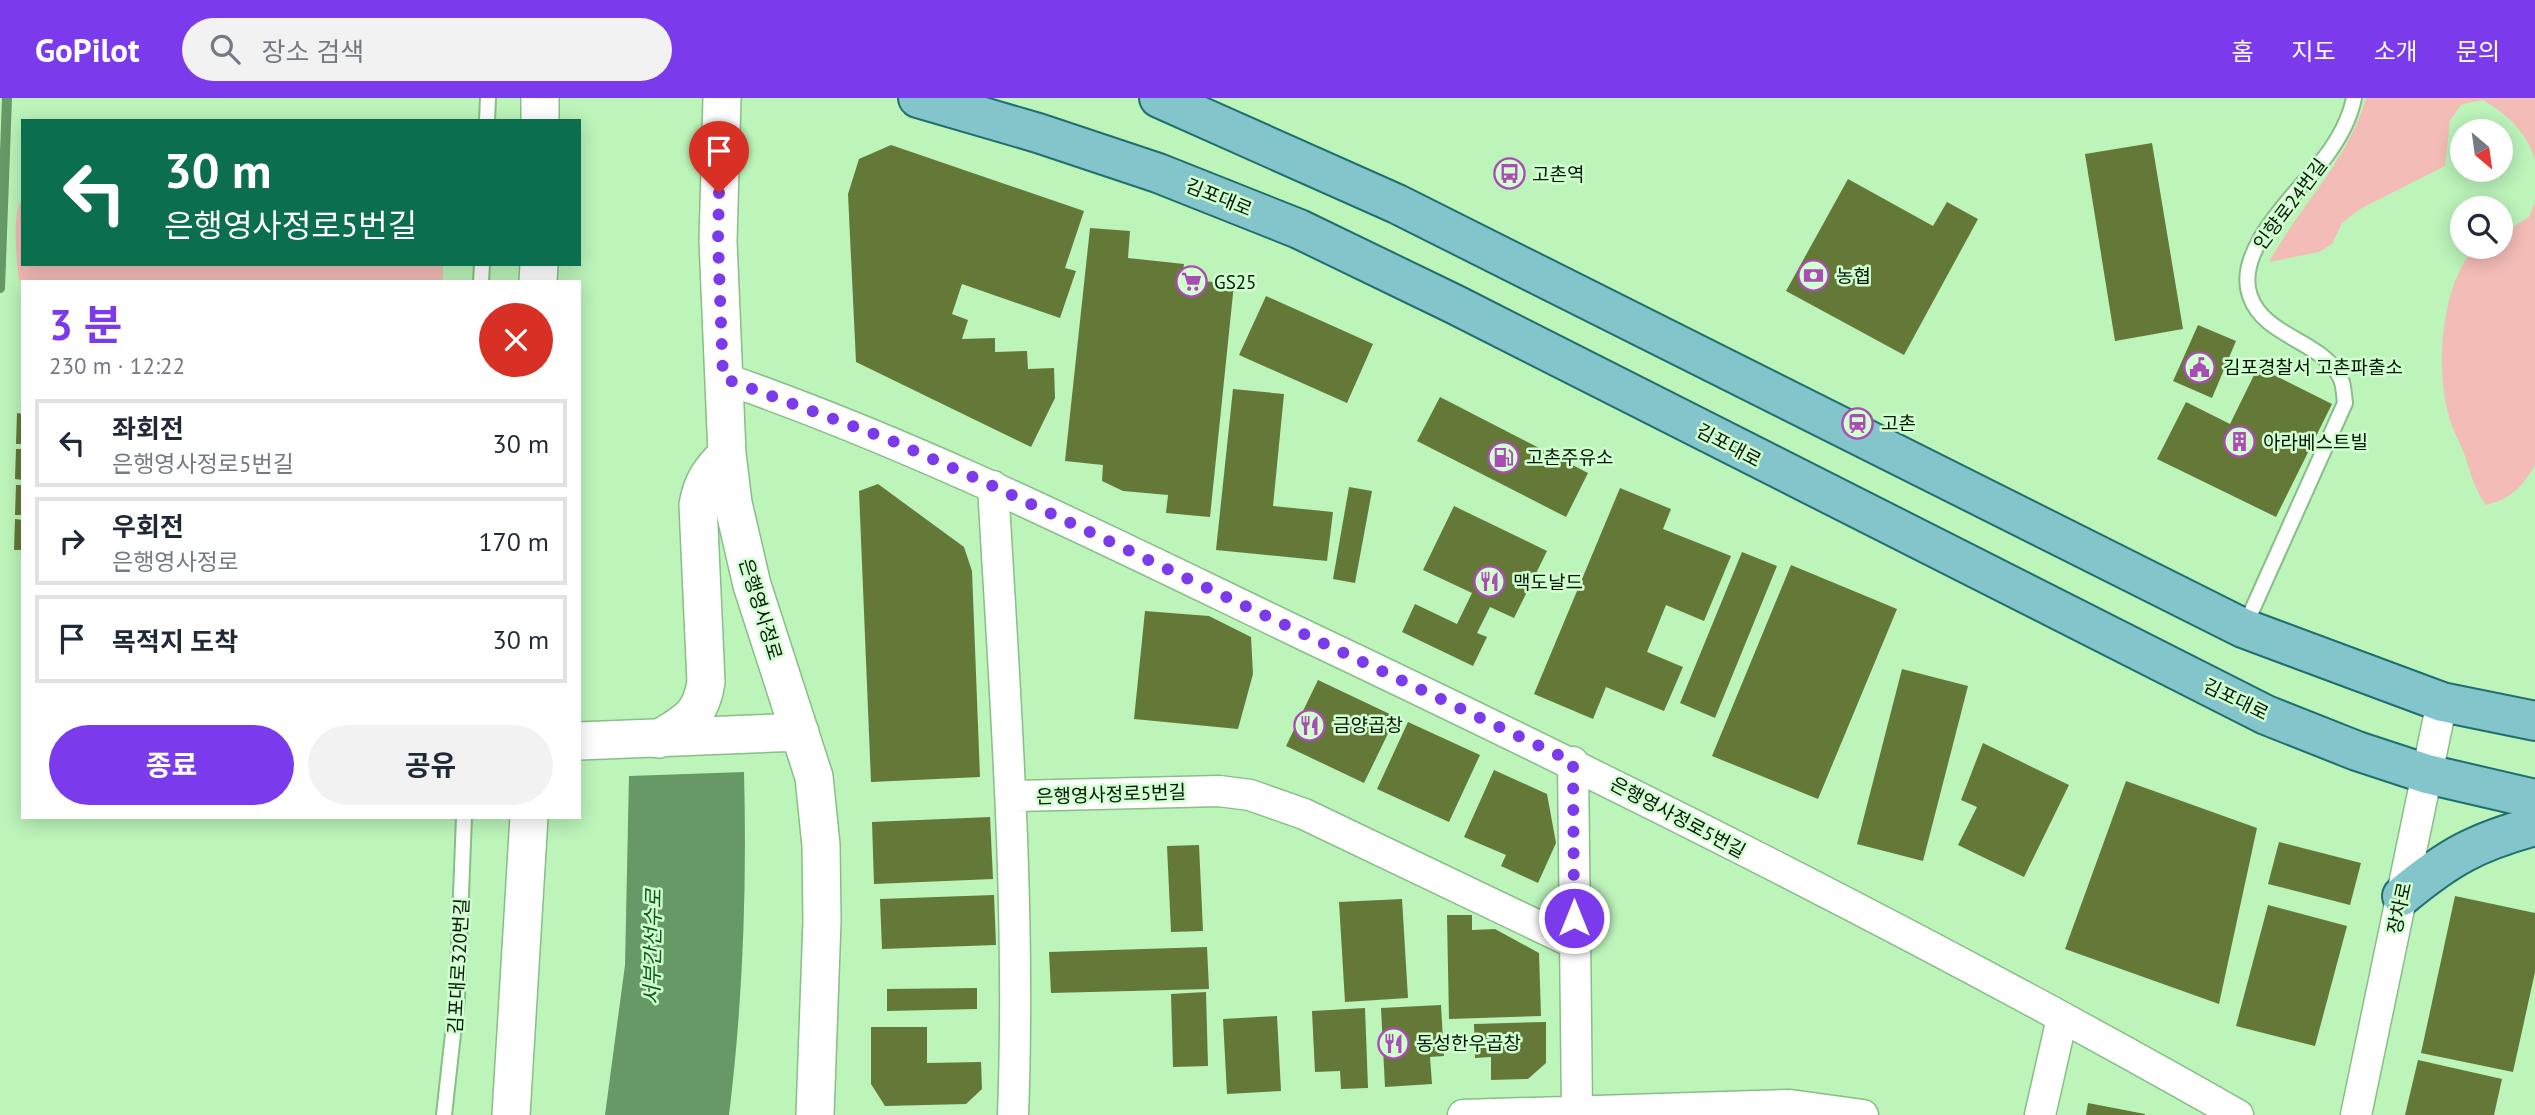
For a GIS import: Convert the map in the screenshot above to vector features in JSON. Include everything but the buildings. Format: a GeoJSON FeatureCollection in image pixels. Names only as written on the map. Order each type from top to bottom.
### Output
{"type":"FeatureCollection","features":[{"type":"Feature","properties":{"kind":"main road","name":"김포대로"},"geometry":{"type":"LineString","coordinates":[[918,98],[1038,133],[1158,173],[1299,229],[1454,304],[2266,715],[2357,751],[2427,774],[2535,799]]}},
{"type":"Feature","properties":{"kind":"main road"},"geometry":{"type":"LineString","coordinates":[[1160,98],[1397,204],[2244,628],[2442,702],[2535,721]]}},
{"type":"Feature","properties":{"kind":"main road"},"geometry":{"type":"LineString","coordinates":[[2402,896],[2453,855],[2478,844],[2535,827]]}},
{"type":"Feature","properties":{"kind":"street"},"geometry":{"type":"LineString","coordinates":[[540,98],[540,119]]}},
{"type":"Feature","properties":{"kind":"street","name":"은행영사정로"},"geometry":{"type":"LineString","coordinates":[[722,98],[718,241],[727,454],[733,503],[752,585],[814,778],[821,845],[822,921],[815,1115]]}},
{"type":"Feature","properties":{"kind":"street","name":"은행영사정로5번길"},"geometry":{"type":"LineString","coordinates":[[723,378],[890,440],[993,486],[1573,762],[2063,1018],[2238,1115]]}},
{"type":"Feature","properties":{"kind":"street"},"geometry":{"type":"LineString","coordinates":[[659,738],[697,713],[703,699],[706,682],[698,505],[701,487],[709,472],[727,454]]}},
{"type":"Feature","properties":{"kind":"street","name":"은행영사정로5번길"},"geometry":{"type":"LineString","coordinates":[[993,486],[1012,796],[1219,791],[1250,795],[1304,814],[1574,943]]}},
{"type":"Feature","properties":{"kind":"street","name":"장차로"},"geometry":{"type":"LineString","coordinates":[[2356,1115],[2442,702]]}},
{"type":"Feature","properties":{"kind":"street"},"geometry":{"type":"LineString","coordinates":[[581,741],[800,732]]}},
{"type":"Feature","properties":{"kind":"street"},"geometry":{"type":"LineString","coordinates":[[1573,762],[1577,1110]]}},
{"type":"Feature","properties":{"kind":"street"},"geometry":{"type":"LineString","coordinates":[[1012,796],[1017,1007],[1013,1115]]}},
{"type":"Feature","properties":{"kind":"street"},"geometry":{"type":"LineString","coordinates":[[511,1115],[529,819]]}},
{"type":"Feature","properties":{"kind":"street"},"geometry":{"type":"LineString","coordinates":[[2040,1115],[2063,1018]]}},
{"type":"Feature","properties":{"kind":"street"},"geometry":{"type":"LineString","coordinates":[[1463,1115],[1790,1105],[1863,1115]]}},
{"type":"Feature","properties":{"kind":"lane"},"geometry":{"type":"LineString","coordinates":[[487,119],[488,98]]}},
{"type":"Feature","properties":{"kind":"lane","name":"인향로24번길"},"geometry":{"type":"LineString","coordinates":[[2244,628],[2345,403],[2341,378],[2325,360],[2254,309],[2247,287],[2247,266],[2256,245],[2328,154],[2354,98]]}},
{"type":"Feature","properties":{"kind":"lane","name":"김포대로320번길"},"geometry":{"type":"LineString","coordinates":[[444,1115],[457,998],[464,819]]}},
{"type":"Feature","properties":{"kind":"shaded area"},"geometry":{"type":"Polygon","coordinates":[[[2366,98],[2535,98],[2535,160],[2513,119],[2509,119],[2483,100],[2462,104],[2450,119],[2445,166],[2360,209],[2342,223],[2332,244],[2319,252],[2269,262],[2336,162],[2366,98]]]}},
{"type":"Feature","properties":{"kind":"shaded area"},"geometry":{"type":"Polygon","coordinates":[[[21,202],[21,266],[443,266],[443,280],[21,282],[16,237],[21,202]]]}},
{"type":"Feature","properties":{"kind":"shaded area"},"geometry":{"type":"Polygon","coordinates":[[[2535,202],[2535,465],[2515,491],[2486,505],[2473,481],[2449,416],[2442,375],[2444,327],[2448,303],[2464,262],[2466,259],[2513,259],[2513,227],[2529,217],[2535,202]]]}},
{"type":"Feature","properties":{"kind":"water","name":"서부간선수로"},"geometry":{"type":"Polygon","coordinates":[[[744,772],[743,944],[729,1115],[605,1115],[625,965],[629,776],[744,772]]]}},
{"type":"Feature","properties":{"kind":"waterway"},"geometry":{"type":"LineString","coordinates":[[0,288],[7,98]]}},
{"type":"Feature","properties":{"kind":"place","name":"고촌역"},"geometry":{"type":"Point","coordinates":[1509,174]}},
{"type":"Feature","properties":{"kind":"place","name":"농협"},"geometry":{"type":"Point","coordinates":[1813,276]}},
{"type":"Feature","properties":{"kind":"place","name":"GS25"},"geometry":{"type":"Point","coordinates":[1191,282]}},
{"type":"Feature","properties":{"kind":"place","name":"김포경찰서 고촌파출소"},"geometry":{"type":"Point","coordinates":[2200,367]}},
{"type":"Feature","properties":{"kind":"place","name":"고촌"},"geometry":{"type":"Point","coordinates":[1858,423]}},
{"type":"Feature","properties":{"kind":"place","name":"아라베스트빌"},"geometry":{"type":"Point","coordinates":[2240,442]}},
{"type":"Feature","properties":{"kind":"place","name":"고촌주유소"},"geometry":{"type":"Point","coordinates":[1503,457]}},
{"type":"Feature","properties":{"kind":"place","name":"맥도날드"},"geometry":{"type":"Point","coordinates":[1490,582]}},
{"type":"Feature","properties":{"kind":"place","name":"금양곱창"},"geometry":{"type":"Point","coordinates":[1310,725]}},
{"type":"Feature","properties":{"kind":"place","name":"동성한우곱창"},"geometry":{"type":"Point","coordinates":[1393,1043]}},
{"type":"Feature","properties":{"kind":"route"},"geometry":{"type":"LineString","coordinates":[[719,193],[723,378],[810,408],[890,440],[993,486],[1573,762],[1574,918]]}}]}
